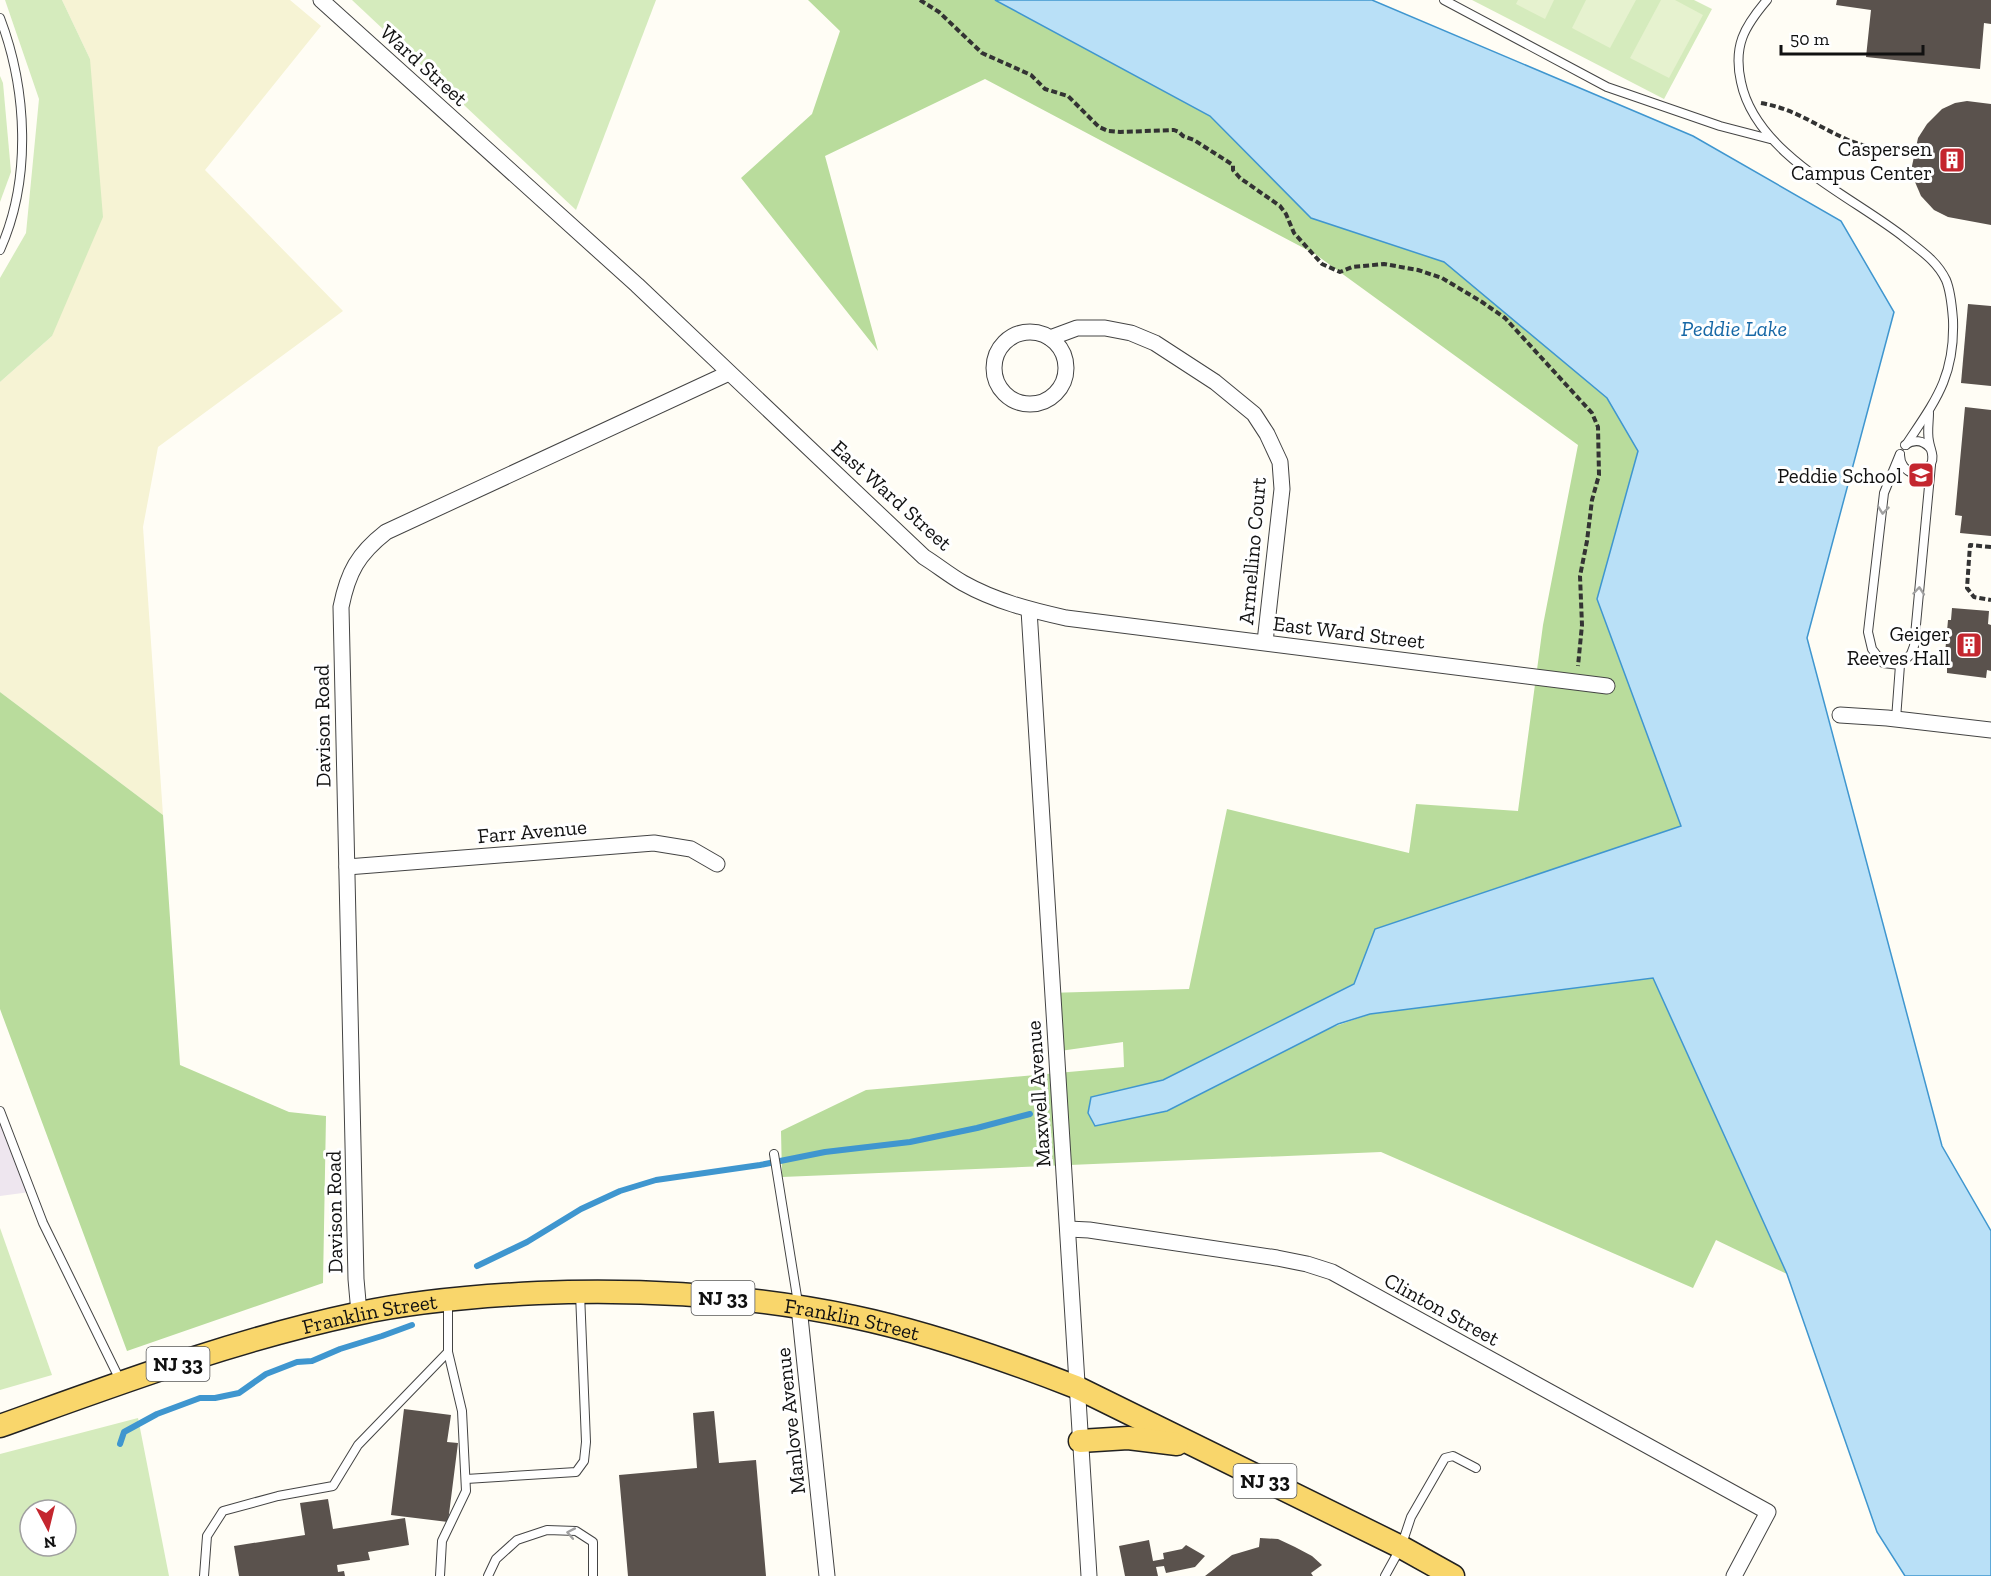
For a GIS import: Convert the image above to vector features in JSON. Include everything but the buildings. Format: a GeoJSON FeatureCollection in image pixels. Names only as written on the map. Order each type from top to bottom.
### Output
{"type":"FeatureCollection","features":[{"type":"Feature","properties":{"kind":"main road","name":"Franklin Street"},"geometry":{"type":"LineString","coordinates":[[0,1426],[121,1382],[265,1336],[359,1313],[448,1300],[511,1294],[654,1292],[734,1299],[854,1317],[955,1344],[1022,1366],[1076,1387],[1401,1547],[1452,1576]]}},
{"type":"Feature","properties":{"kind":"main road"},"geometry":{"type":"LineString","coordinates":[[1080,1441],[1128,1438],[1197,1447]]}},
{"type":"Feature","properties":{"kind":"street","name":"Ward Street"},"geometry":{"type":"LineString","coordinates":[[321,0],[472,137]]}},
{"type":"Feature","properties":{"kind":"street","name":"East Ward Street"},"geometry":{"type":"LineString","coordinates":[[472,137],[637,285],[924,556],[962,583],[995,599],[1029,610],[1066,618],[1607,686]]}},
{"type":"Feature","properties":{"kind":"street","name":"Armellino Court"},"geometry":{"type":"LineString","coordinates":[[1050,338],[1063,355],[1066,365],[1061,387],[1053,396],[1033,404],[1022,404],[1003,393],[994,372],[999,350],[1006,342],[1027,333],[1040,333],[1050,338],[1077,328],[1105,328],[1131,333],[1155,343],[1215,382],[1254,414],[1267,434],[1280,462],[1282,489],[1265,642]]}},
{"type":"Feature","properties":{"kind":"street","name":"Davison Road"},"geometry":{"type":"LineString","coordinates":[[359,1313],[356,1279],[341,607],[345,585],[355,564],[369,546],[386,532],[729,374]]}},
{"type":"Feature","properties":{"kind":"street","name":"Maxwell Avenue"},"geometry":{"type":"LineString","coordinates":[[1029,610],[1089,1576]]}},
{"type":"Feature","properties":{"kind":"street"},"geometry":{"type":"LineString","coordinates":[[1840,715],[1991,730]]}},
{"type":"Feature","properties":{"kind":"street","name":"Farr Avenue"},"geometry":{"type":"LineString","coordinates":[[347,867],[654,843],[691,849],[717,864]]}},
{"type":"Feature","properties":{"kind":"street","name":"Clinton Street"},"geometry":{"type":"LineString","coordinates":[[1068,1229],[1089,1230],[1277,1258],[1332,1272],[1768,1512],[1734,1576]]}},
{"type":"Feature","properties":{"kind":"street","name":"Manlove Avenue"},"geometry":{"type":"LineString","coordinates":[[799,1307],[827,1576]]}},
{"type":"Feature","properties":{"kind":"lane"},"geometry":{"type":"LineString","coordinates":[[1444,0],[1607,87],[1720,126],[1772,140]]}},
{"type":"Feature","properties":{"kind":"lane"},"geometry":{"type":"LineString","coordinates":[[1767,0],[1751,18],[1741,36],[1738,57],[1746,100],[1764,132],[1843,196],[1889,225],[1935,262],[1947,282],[1952,305],[1953,327],[1948,372],[1940,394],[1900,454],[1884,493],[1868,632],[1872,649],[1883,663],[1900,665]]}},
{"type":"Feature","properties":{"kind":"lane"},"geometry":{"type":"LineString","coordinates":[[0,18],[12,52],[21,95],[23,137],[18,183],[1,246]]}},
{"type":"Feature","properties":{"kind":"lane"},"geometry":{"type":"LineString","coordinates":[[1896,719],[1900,665],[1911,654],[1914,646],[1933,460],[1928,440],[1929,411]]}},
{"type":"Feature","properties":{"kind":"lane"},"geometry":{"type":"LineString","coordinates":[[1906,445],[1918,441],[1927,444],[1930,448]]}},
{"type":"Feature","properties":{"kind":"lane"},"geometry":{"type":"LineString","coordinates":[[1900,454],[1904,469],[1913,474],[1924,472],[1931,465]]}},
{"type":"Feature","properties":{"kind":"lane"},"geometry":{"type":"LineString","coordinates":[[0,1110],[43,1224],[121,1382]]}},
{"type":"Feature","properties":{"kind":"lane","name":"Manlove Avenue"},"geometry":{"type":"LineString","coordinates":[[774,1154],[799,1307]]}},
{"type":"Feature","properties":{"kind":"lane"},"geometry":{"type":"LineString","coordinates":[[466,1479],[576,1472],[584,1461],[585,1401],[580,1292]]}},
{"type":"Feature","properties":{"kind":"lane"},"geometry":{"type":"LineString","coordinates":[[440,1576],[442,1541],[466,1491],[462,1411],[448,1352],[448,1300]]}},
{"type":"Feature","properties":{"kind":"lane"},"geometry":{"type":"LineString","coordinates":[[204,1576],[207,1536],[223,1511],[278,1496],[333,1486],[358,1445],[448,1352]]}},
{"type":"Feature","properties":{"kind":"lane"},"geometry":{"type":"LineString","coordinates":[[1384,1576],[1401,1547],[1412,1517],[1445,1458],[1453,1456],[1476,1468]]}},
{"type":"Feature","properties":{"kind":"lane"},"geometry":{"type":"LineString","coordinates":[[488,1576],[496,1559],[517,1540],[547,1530],[576,1531],[593,1542],[593,1576]]}},
{"type":"Feature","properties":{"kind":"path"},"geometry":{"type":"LineString","coordinates":[[920,0],[939,12],[982,53],[1031,75],[1045,89],[1068,96],[1099,127],[1108,131],[1120,132],[1174,130],[1214,152],[1233,165],[1233,170],[1240,178],[1280,206],[1294,233],[1322,264],[1340,272],[1369,264],[1384,264],[1418,270],[1442,278],[1505,318],[1578,396],[1592,413],[1598,427],[1599,475],[1592,500],[1580,576],[1582,625],[1576,682]]}},
{"type":"Feature","properties":{"kind":"path"},"geometry":{"type":"LineString","coordinates":[[1746,100],[1782,106],[1864,146],[1910,154]]}},
{"type":"Feature","properties":{"kind":"path"},"geometry":{"type":"LineString","coordinates":[[1991,547],[1970,545],[1967,588],[1974,597],[1991,600]]}},
{"type":"Feature","properties":{"kind":"shaded area"},"geometry":{"type":"Polygon","coordinates":[[[62,0],[290,0],[321,26],[205,170],[343,311],[158,447],[143,527],[163,815],[0,692],[0,382],[52,336],[90,59],[62,0]]]}},
{"type":"Feature","properties":{"kind":"shaded area"},"geometry":{"type":"Polygon","coordinates":[[[0,1124],[30,1192],[0,1196],[0,1124]]]}},
{"type":"Feature","properties":{"kind":"green space"},"geometry":{"type":"Polygon","coordinates":[[[5,0],[62,0],[90,59],[103,217],[52,336],[0,382],[0,278],[26,233],[39,99],[5,0]]]}},
{"type":"Feature","properties":{"kind":"green space"},"geometry":{"type":"Polygon","coordinates":[[[352,0],[656,0],[576,210],[352,0]]]}},
{"type":"Feature","properties":{"kind":"green space"},"geometry":{"type":"Polygon","coordinates":[[[808,0],[995,0],[1210,116],[1311,218],[1444,261],[1607,398],[1638,451],[1597,599],[1682,827],[1375,929],[1355,984],[1163,1080],[1091,1097],[1088,1113],[1370,1014],[1653,978],[1787,1274],[1716,1240],[1693,1288],[1381,1152],[782,1177],[781,1131],[866,1090],[1124,1067],[1123,1042],[1053,1052],[1047,993],[1189,989],[1227,809],[1409,853],[1416,804],[1518,811],[1543,625],[1578,445],[1315,254],[985,79],[825,156],[878,351],[741,178],[812,114],[840,31],[808,0]]]}},
{"type":"Feature","properties":{"kind":"green space"},"geometry":{"type":"Polygon","coordinates":[[[1472,0],[1694,0],[1712,9],[1664,99],[1472,0]]]}},
{"type":"Feature","properties":{"kind":"green space"},"geometry":{"type":"Polygon","coordinates":[[[1518,0],[1554,0],[1545,19],[1516,4],[1518,0]]]}},
{"type":"Feature","properties":{"kind":"green space"},"geometry":{"type":"Polygon","coordinates":[[[1586,0],[1636,0],[1610,48],[1572,28],[1586,0]]]}},
{"type":"Feature","properties":{"kind":"green space"},"geometry":{"type":"Polygon","coordinates":[[[1661,0],[1675,0],[1703,15],[1669,78],[1630,58],[1661,0]]]}},
{"type":"Feature","properties":{"kind":"green space"},"geometry":{"type":"Polygon","coordinates":[[[0,76],[3,83],[11,172],[0,202],[0,76]]]}},
{"type":"Feature","properties":{"kind":"green space"},"geometry":{"type":"Polygon","coordinates":[[[0,692],[163,815],[180,1065],[289,1112],[326,1116],[323,1283],[127,1351],[0,1009],[0,692]]]}},
{"type":"Feature","properties":{"kind":"green space"},"geometry":{"type":"Polygon","coordinates":[[[0,1228],[52,1375],[0,1390],[0,1228]]]}},
{"type":"Feature","properties":{"kind":"green space"},"geometry":{"type":"Polygon","coordinates":[[[138,1418],[169,1576],[0,1576],[0,1454],[138,1418]]]}},
{"type":"Feature","properties":{"kind":"water","name":"Peddie Lake"},"geometry":{"type":"Polygon","coordinates":[[[995,0],[1372,0],[1693,136],[1841,221],[1894,312],[1807,638],[1942,1146],[1991,1231],[1991,1576],[1905,1576],[1877,1532],[1787,1274],[1653,978],[1370,1014],[1338,1024],[1167,1111],[1095,1126],[1088,1113],[1091,1097],[1163,1080],[1354,984],[1375,929],[1681,826],[1597,599],[1638,451],[1607,398],[1444,262],[1311,218],[1210,116],[995,0]]]}},
{"type":"Feature","properties":{"kind":"waterway"},"geometry":{"type":"LineString","coordinates":[[477,1266],[527,1242],[581,1209],[620,1191],[656,1180],[760,1165],[825,1152],[910,1142],[1030,1114]]}},
{"type":"Feature","properties":{"kind":"waterway"},"geometry":{"type":"LineString","coordinates":[[120,1444],[124,1432],[157,1414],[200,1398],[215,1398],[239,1393],[266,1374],[297,1362],[312,1361],[340,1349],[412,1325]]}},
{"type":"Feature","properties":{"kind":"place","name":"Caspersen Campus Center"},"geometry":{"type":"Point","coordinates":[1952,160]}},
{"type":"Feature","properties":{"kind":"place","name":"Peddie School"},"geometry":{"type":"Point","coordinates":[1921,475]}},
{"type":"Feature","properties":{"kind":"place","name":"Geiger Reeves Hall"},"geometry":{"type":"Point","coordinates":[1969,645]}}]}
